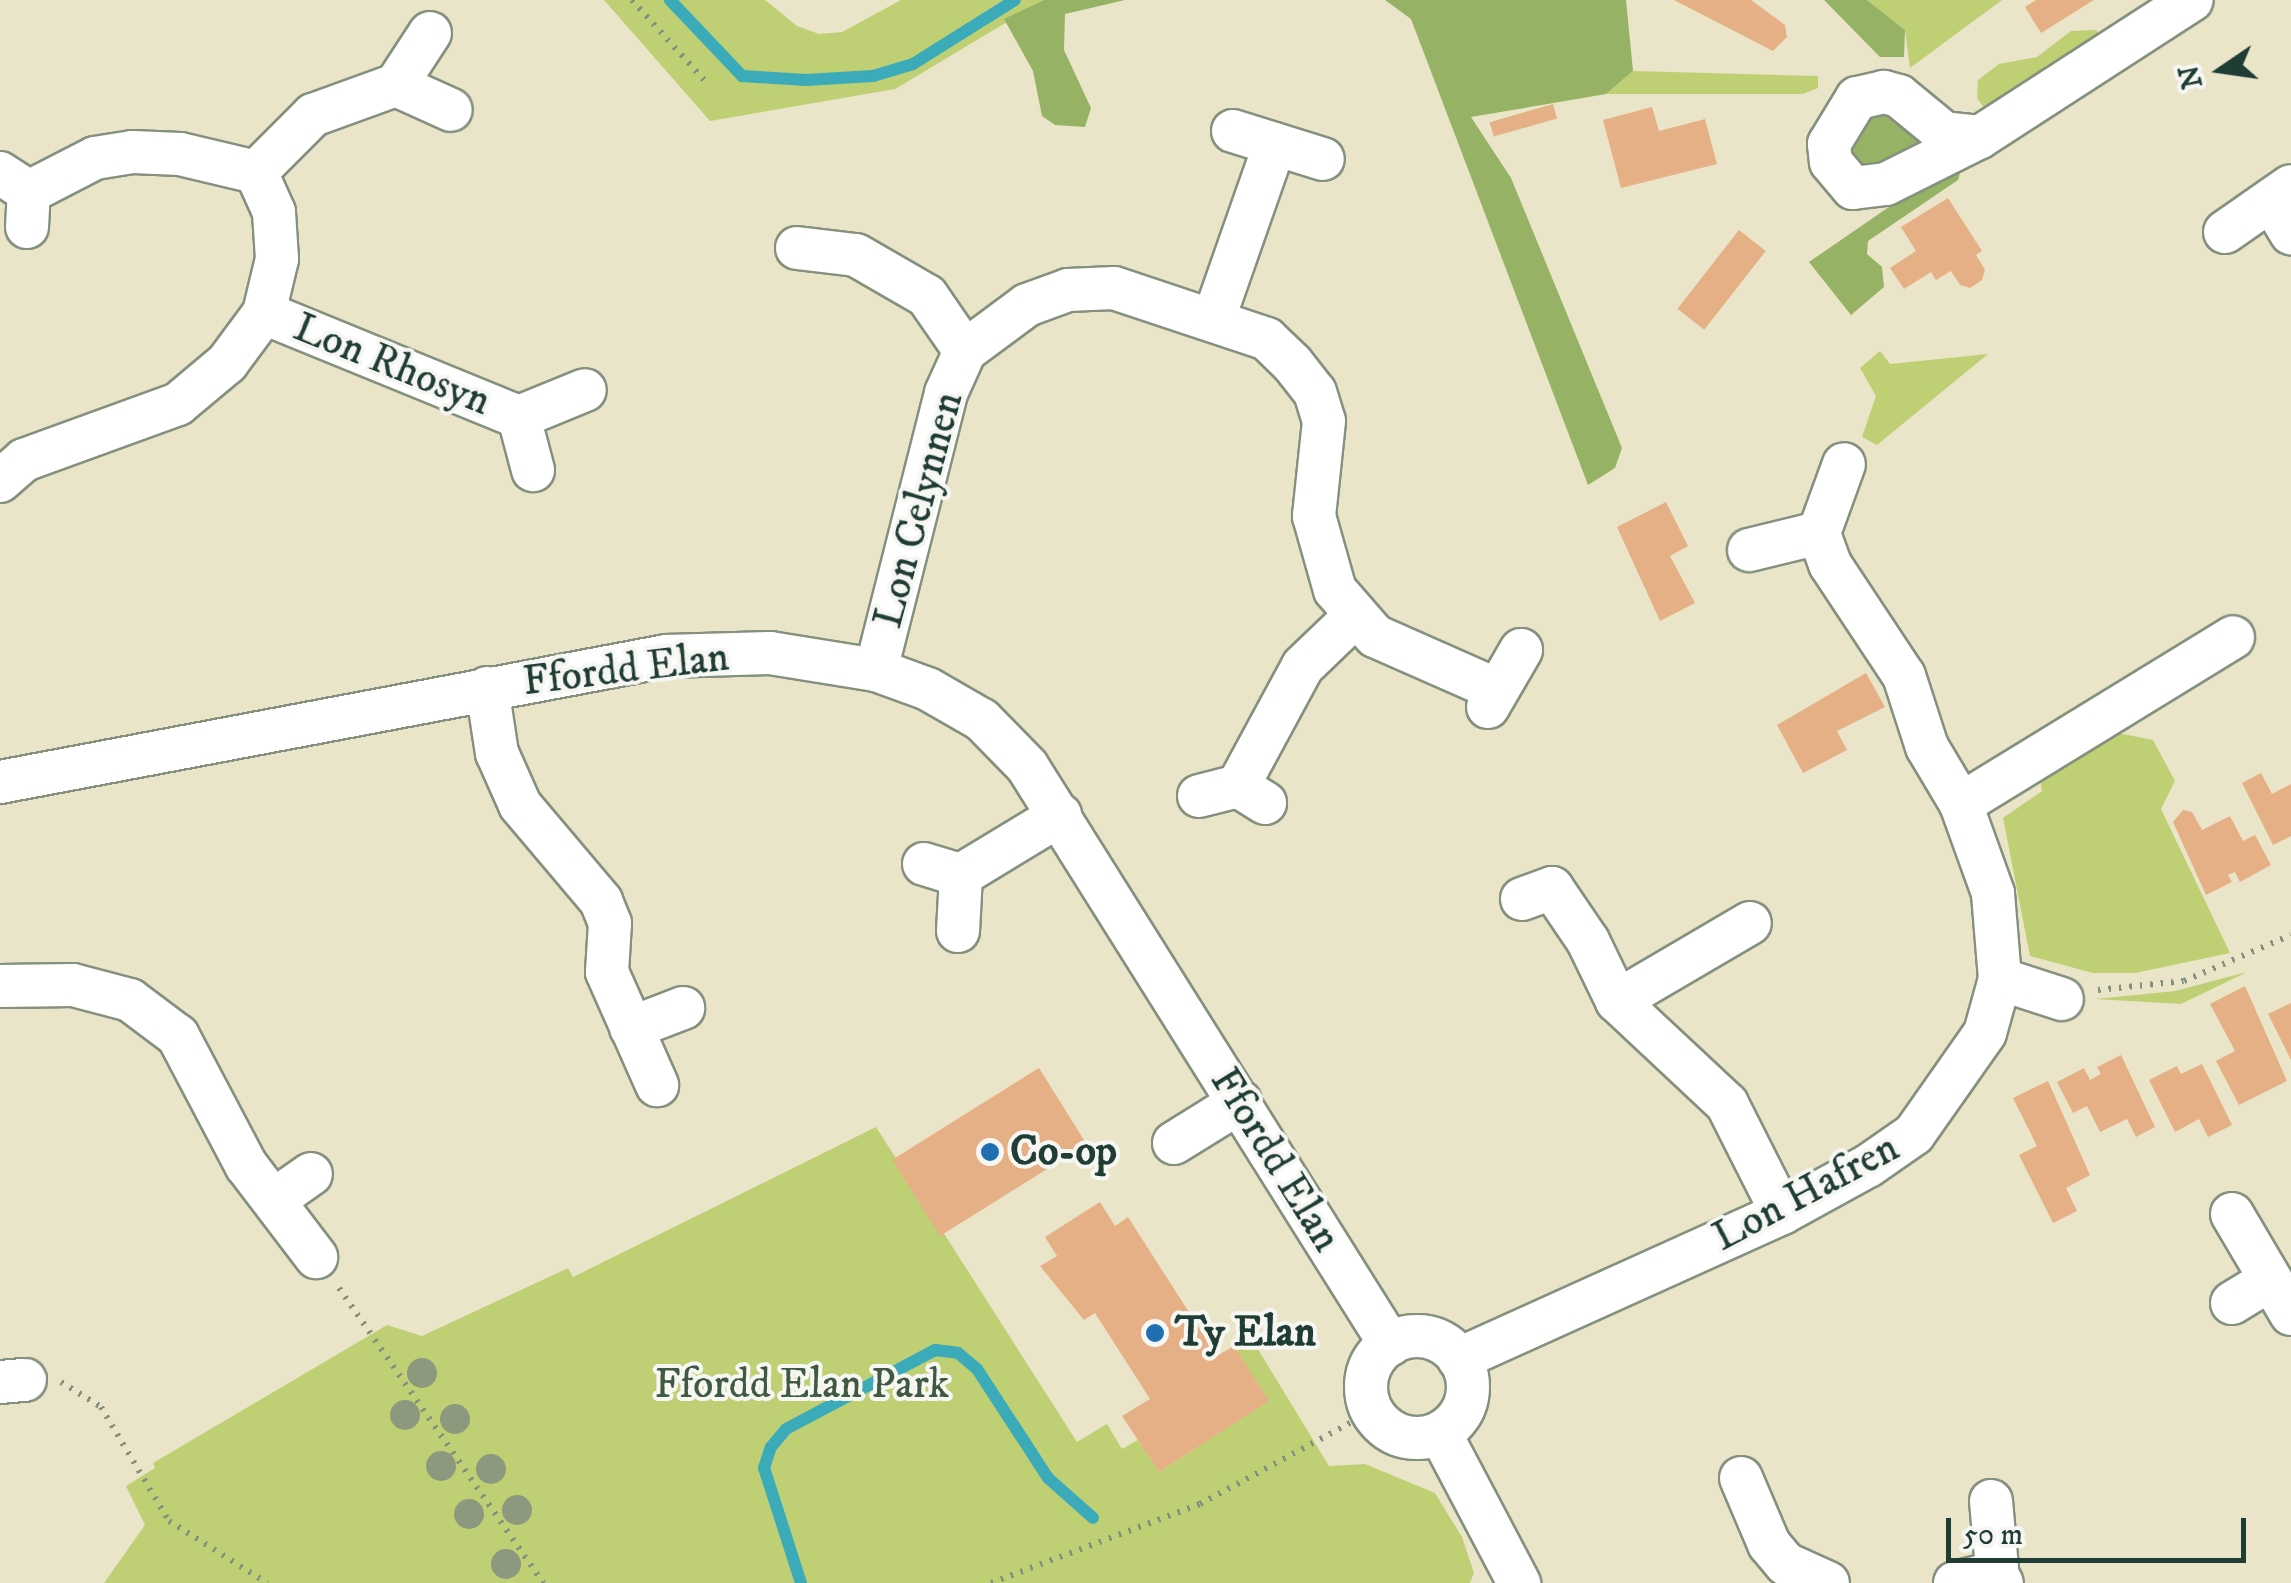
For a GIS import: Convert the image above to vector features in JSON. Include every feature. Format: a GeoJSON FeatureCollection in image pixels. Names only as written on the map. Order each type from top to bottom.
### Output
{"type":"FeatureCollection","features":[{"type":"Feature","properties":{"kind":"street"},"geometry":{"type":"LineString","coordinates":[[1980,137],[2192,0]]}},
{"type":"Feature","properties":{"kind":"street"},"geometry":{"type":"LineString","coordinates":[[256,172],[313,115],[396,85],[430,33]]}},
{"type":"Feature","properties":{"kind":"street"},"geometry":{"type":"LineString","coordinates":[[396,85],[451,110]]}},
{"type":"Feature","properties":{"kind":"street"},"geometry":{"type":"LineString","coordinates":[[1232,131],[1322,160]]}},
{"type":"Feature","properties":{"kind":"street"},"geometry":{"type":"LineString","coordinates":[[1214,318],[1274,144]]}},
{"type":"Feature","properties":{"kind":"street"},"geometry":{"type":"LineString","coordinates":[[19,197],[95,158],[133,152],[180,154],[256,172]]}},
{"type":"Feature","properties":{"kind":"street"},"geometry":{"type":"LineString","coordinates":[[0,482],[24,460],[178,404],[228,363],[264,313],[278,260],[274,212],[256,172]]}},
{"type":"Feature","properties":{"kind":"street"},"geometry":{"type":"LineString","coordinates":[[2225,232],[2284,206]]}},
{"type":"Feature","properties":{"kind":"street","name":"Lon Celynnen"},"geometry":{"type":"LineString","coordinates":[[797,248],[856,255],[927,296],[965,351]]}},
{"type":"Feature","properties":{"kind":"street","name":"Lon Celynnen"},"geometry":{"type":"LineString","coordinates":[[876,670],[946,392],[965,351],[995,324],[1068,290],[1114,288],[1214,318],[1267,339],[1315,392],[1325,457],[1314,516],[1335,590],[1375,636],[1492,698],[1521,650]]}},
{"type":"Feature","properties":{"kind":"street","name":"Lon Rhosyn"},"geometry":{"type":"LineString","coordinates":[[264,313],[519,416],[585,390]]}},
{"type":"Feature","properties":{"kind":"street","name":"Lon Rhosyn"},"geometry":{"type":"LineString","coordinates":[[519,416],[533,470]]}},
{"type":"Feature","properties":{"kind":"street"},"geometry":{"type":"LineString","coordinates":[[1749,550],[1819,533],[1844,464]]}},
{"type":"Feature","properties":{"kind":"street","name":"Lon Hafren"},"geometry":{"type":"LineString","coordinates":[[1460,1360],[1782,1213],[1914,1134],[1985,1033],[2000,979],[1993,893],[1961,804],[1927,746],[1904,676],[1830,564],[1819,533]]}},
{"type":"Feature","properties":{"kind":"street"},"geometry":{"type":"LineString","coordinates":[[1234,795],[1303,666],[1354,616]]}},
{"type":"Feature","properties":{"kind":"street"},"geometry":{"type":"LineString","coordinates":[[1961,804],[2233,637]]}},
{"type":"Feature","properties":{"kind":"street","name":"Ffordd Elan"},"geometry":{"type":"LineString","coordinates":[[0,782],[666,656],[770,653],[876,670],[982,720],[1027,766],[1390,1344]]}},
{"type":"Feature","properties":{"kind":"street"},"geometry":{"type":"LineString","coordinates":[[486,688],[497,753],[520,805],[601,901],[610,922],[607,972],[657,1085]]}},
{"type":"Feature","properties":{"kind":"street"},"geometry":{"type":"LineString","coordinates":[[958,931],[942,870],[1060,815]]}},
{"type":"Feature","properties":{"kind":"street"},"geometry":{"type":"LineString","coordinates":[[1522,899],[1552,888],[1588,941],[1617,1001],[1727,1104],[1782,1213]]}},
{"type":"Feature","properties":{"kind":"street"},"geometry":{"type":"LineString","coordinates":[[1617,1001],[1750,923]]}},
{"type":"Feature","properties":{"kind":"street"},"geometry":{"type":"LineString","coordinates":[[2000,979],[2062,999]]}},
{"type":"Feature","properties":{"kind":"street"},"geometry":{"type":"LineString","coordinates":[[0,986],[73,985],[130,1000],[178,1036],[246,1164],[316,1257]]}},
{"type":"Feature","properties":{"kind":"street"},"geometry":{"type":"LineString","coordinates":[[630,1028],[683,1008]]}},
{"type":"Feature","properties":{"kind":"street"},"geometry":{"type":"LineString","coordinates":[[1174,1143],[1240,1102]]}},
{"type":"Feature","properties":{"kind":"street"},"geometry":{"type":"LineString","coordinates":[[274,1200],[312,1174]]}},
{"type":"Feature","properties":{"kind":"street"},"geometry":{"type":"LineString","coordinates":[[2232,1214],[2280,1297],[2232,1303]]}},
{"type":"Feature","properties":{"kind":"street"},"geometry":{"type":"LineString","coordinates":[[1435,1339],[1460,1360],[1466,1375],[1463,1408],[1440,1433],[1409,1438],[1372,1411],[1370,1367],[1390,1344],[1435,1339]]}},
{"type":"Feature","properties":{"kind":"street"},"geometry":{"type":"LineString","coordinates":[[1440,1433],[1519,1583]]}},
{"type":"Feature","properties":{"kind":"street"},"geometry":{"type":"LineString","coordinates":[[1741,1478],[1778,1554],[1808,1578],[1828,1583]]}},
{"type":"Feature","properties":{"kind":"street"},"geometry":{"type":"LineString","coordinates":[[1954,1583],[1971,1577],[2000,1582],[1990,1500]]}},
{"type":"Feature","properties":{"kind":"path"},"geometry":{"type":"LineString","coordinates":[[632,0],[705,81]]}},
{"type":"Feature","properties":{"kind":"path"},"geometry":{"type":"LineString","coordinates":[[2062,999],[2184,981],[2291,935]]}},
{"type":"Feature","properties":{"kind":"path"},"geometry":{"type":"LineString","coordinates":[[316,1257],[543,1583]]}},
{"type":"Feature","properties":{"kind":"path"},"geometry":{"type":"LineString","coordinates":[[13,1381],[81,1389],[101,1408],[170,1521],[267,1583]]}},
{"type":"Feature","properties":{"kind":"path"},"geometry":{"type":"LineString","coordinates":[[991,1583],[1200,1504],[1372,1411]]}},
{"type":"Feature","properties":{"kind":"green space"},"geometry":{"type":"Polygon","coordinates":[[[604,0],[765,0],[797,26],[819,34],[842,32],[901,0],[1044,0],[895,89],[710,121],[604,0]]]}},
{"type":"Feature","properties":{"kind":"green space"},"geometry":{"type":"Polygon","coordinates":[[[1044,0],[1125,0],[1065,14],[1064,50],[1091,108],[1085,127],[1055,125],[1042,116],[1033,71],[1004,19],[1044,0]]]}},
{"type":"Feature","properties":{"kind":"green space"},"geometry":{"type":"Polygon","coordinates":[[[1385,0],[1626,0],[1633,71],[1606,94],[1471,117],[1511,178],[1622,448],[1615,468],[1588,485],[1411,19],[1385,0]]]}},
{"type":"Feature","properties":{"kind":"green space"},"geometry":{"type":"Polygon","coordinates":[[[1824,0],[1867,0],[1905,30],[1904,57],[1880,57],[1824,0]]]}},
{"type":"Feature","properties":{"kind":"green space"},"geometry":{"type":"Polygon","coordinates":[[[1867,0],[2002,0],[1910,68],[1905,30],[1867,0]]]}},
{"type":"Feature","properties":{"kind":"green space"},"geometry":{"type":"Polygon","coordinates":[[[2096,30],[2107,43],[1989,115],[1977,98],[1978,80],[1999,64],[2037,57],[2071,31],[2096,30]]]}},
{"type":"Feature","properties":{"kind":"green space"},"geometry":{"type":"Polygon","coordinates":[[[1633,71],[1818,76],[1818,88],[1803,94],[1606,94],[1633,71]]]}},
{"type":"Feature","properties":{"kind":"green space"},"geometry":{"type":"Polygon","coordinates":[[[1871,111],[1889,113],[1923,142],[1882,170],[1854,164],[1851,140],[1871,111]]]}},
{"type":"Feature","properties":{"kind":"green space"},"geometry":{"type":"Polygon","coordinates":[[[1962,166],[1958,180],[1868,241],[1867,254],[1882,267],[1884,287],[1851,315],[1809,262],[1934,176],[1962,166]]]}},
{"type":"Feature","properties":{"kind":"green space"},"geometry":{"type":"Polygon","coordinates":[[[1880,351],[1890,364],[1988,354],[1877,445],[1862,437],[1876,396],[1860,368],[1880,351]]]}},
{"type":"Feature","properties":{"kind":"green space"},"geometry":{"type":"Polygon","coordinates":[[[2118,733],[2153,740],[2175,781],[2161,809],[2230,953],[2135,973],[2093,973],[2030,956],[2003,818],[2042,791],[2039,775],[2118,733]]]}},
{"type":"Feature","properties":{"kind":"green space"},"geometry":{"type":"Polygon","coordinates":[[[2247,972],[2181,1004],[2095,999],[2175,991],[2247,972]]]}},
{"type":"Feature","properties":{"kind":"green space","name":"Ffordd Elan Park"},"geometry":{"type":"Polygon","coordinates":[[[876,1127],[1077,1442],[1107,1424],[1122,1449],[1138,1440],[1159,1472],[1268,1401],[1234,1346],[1250,1336],[1329,1466],[1365,1464],[1435,1493],[1462,1537],[1474,1573],[1470,1583],[104,1583],[145,1525],[126,1486],[155,1468],[153,1463],[387,1325],[422,1336],[568,1268],[573,1277],[876,1127]]]}},
{"type":"Feature","properties":{"kind":"building"},"geometry":{"type":"Polygon","coordinates":[[[1674,0],[1751,0],[1785,25],[1787,37],[1773,51],[1674,0]]]}},
{"type":"Feature","properties":{"kind":"building"},"geometry":{"type":"Polygon","coordinates":[[[2036,0],[2094,0],[2041,33],[2025,7],[2036,0]]]}},
{"type":"Feature","properties":{"kind":"building"},"geometry":{"type":"Polygon","coordinates":[[[1553,104],[1557,118],[1494,137],[1490,122],[1553,104]]]}},
{"type":"Feature","properties":{"kind":"building"},"geometry":{"type":"Polygon","coordinates":[[[1652,107],[1659,131],[1705,119],[1717,164],[1621,188],[1603,120],[1652,107]]]}},
{"type":"Feature","properties":{"kind":"building"},"geometry":{"type":"Polygon","coordinates":[[[1948,198],[1982,251],[1976,255],[1985,270],[1982,280],[1970,288],[1960,285],[1951,271],[1936,280],[1931,272],[1904,289],[1890,268],[1916,251],[1901,227],[1948,198]]]}},
{"type":"Feature","properties":{"kind":"building"},"geometry":{"type":"Polygon","coordinates":[[[1739,230],[1766,251],[1704,330],[1677,309],[1739,230]]]}},
{"type":"Feature","properties":{"kind":"building"},"geometry":{"type":"Polygon","coordinates":[[[1666,502],[1688,546],[1670,556],[1695,603],[1660,621],[1617,527],[1666,502]]]}},
{"type":"Feature","properties":{"kind":"building"},"geometry":{"type":"Polygon","coordinates":[[[1866,673],[1885,707],[1837,731],[1847,750],[1803,773],[1777,725],[1866,673]]]}},
{"type":"Feature","properties":{"kind":"building"},"geometry":{"type":"Polygon","coordinates":[[[2261,773],[2272,794],[2291,784],[2291,836],[2273,845],[2242,783],[2261,773]]]}},
{"type":"Feature","properties":{"kind":"building"},"geometry":{"type":"Polygon","coordinates":[[[2183,810],[2192,812],[2202,830],[2230,816],[2243,841],[2255,835],[2271,865],[2240,882],[2235,872],[2228,875],[2232,882],[2206,895],[2173,822],[2183,810]]]}},
{"type":"Feature","properties":{"kind":"building"},"geometry":{"type":"Polygon","coordinates":[[[2245,986],[2287,1081],[2239,1105],[2216,1061],[2235,1051],[2210,1004],[2245,986]]]}},
{"type":"Feature","properties":{"kind":"building"},"geometry":{"type":"Polygon","coordinates":[[[2291,1003],[2291,1060],[2268,1014],[2291,1003]]]}},
{"type":"Feature","properties":{"kind":"building"},"geometry":{"type":"Polygon","coordinates":[[[2121,1055],[2155,1127],[2136,1137],[2127,1119],[2100,1132],[2087,1106],[2073,1113],[2057,1082],[2084,1068],[2090,1080],[2101,1074],[2097,1067],[2121,1055]]]}},
{"type":"Feature","properties":{"kind":"building"},"geometry":{"type":"Polygon","coordinates":[[[2202,1064],[2232,1125],[2208,1137],[2199,1119],[2175,1132],[2149,1080],[2177,1066],[2181,1074],[2202,1064]]]}},
{"type":"Feature","properties":{"kind":"building","name":"Co-op"},"geometry":{"type":"Polygon","coordinates":[[[1039,1068],[1087,1144],[940,1236],[892,1160],[1039,1068]]]}},
{"type":"Feature","properties":{"kind":"building"},"geometry":{"type":"Polygon","coordinates":[[[2048,1081],[2090,1175],[2066,1188],[2077,1211],[2053,1223],[2019,1155],[2037,1146],[2013,1098],[2048,1081]]]}},
{"type":"Feature","properties":{"kind":"building","name":"Ty Elan"},"geometry":{"type":"Polygon","coordinates":[[[1100,1202],[1115,1226],[1128,1217],[1217,1356],[1234,1346],[1269,1401],[1159,1472],[1122,1416],[1150,1399],[1095,1313],[1084,1320],[1040,1266],[1057,1256],[1045,1237],[1100,1202]]]}},
{"type":"Feature","properties":{"kind":"waterway"},"geometry":{"type":"LineString","coordinates":[[670,0],[742,76],[806,80],[873,76],[913,64],[1015,0]]}},
{"type":"Feature","properties":{"kind":"waterway"},"geometry":{"type":"LineString","coordinates":[[801,1583],[764,1468],[771,1447],[786,1429],[935,1350],[958,1353],[977,1369],[1048,1478],[1093,1518]]}},
{"type":"Feature","properties":{"kind":"place","name":"Co-op"},"geometry":{"type":"Point","coordinates":[990,1152]}},
{"type":"Feature","properties":{"kind":"place","name":"Ty Elan"},"geometry":{"type":"Point","coordinates":[1155,1333]}}]}
